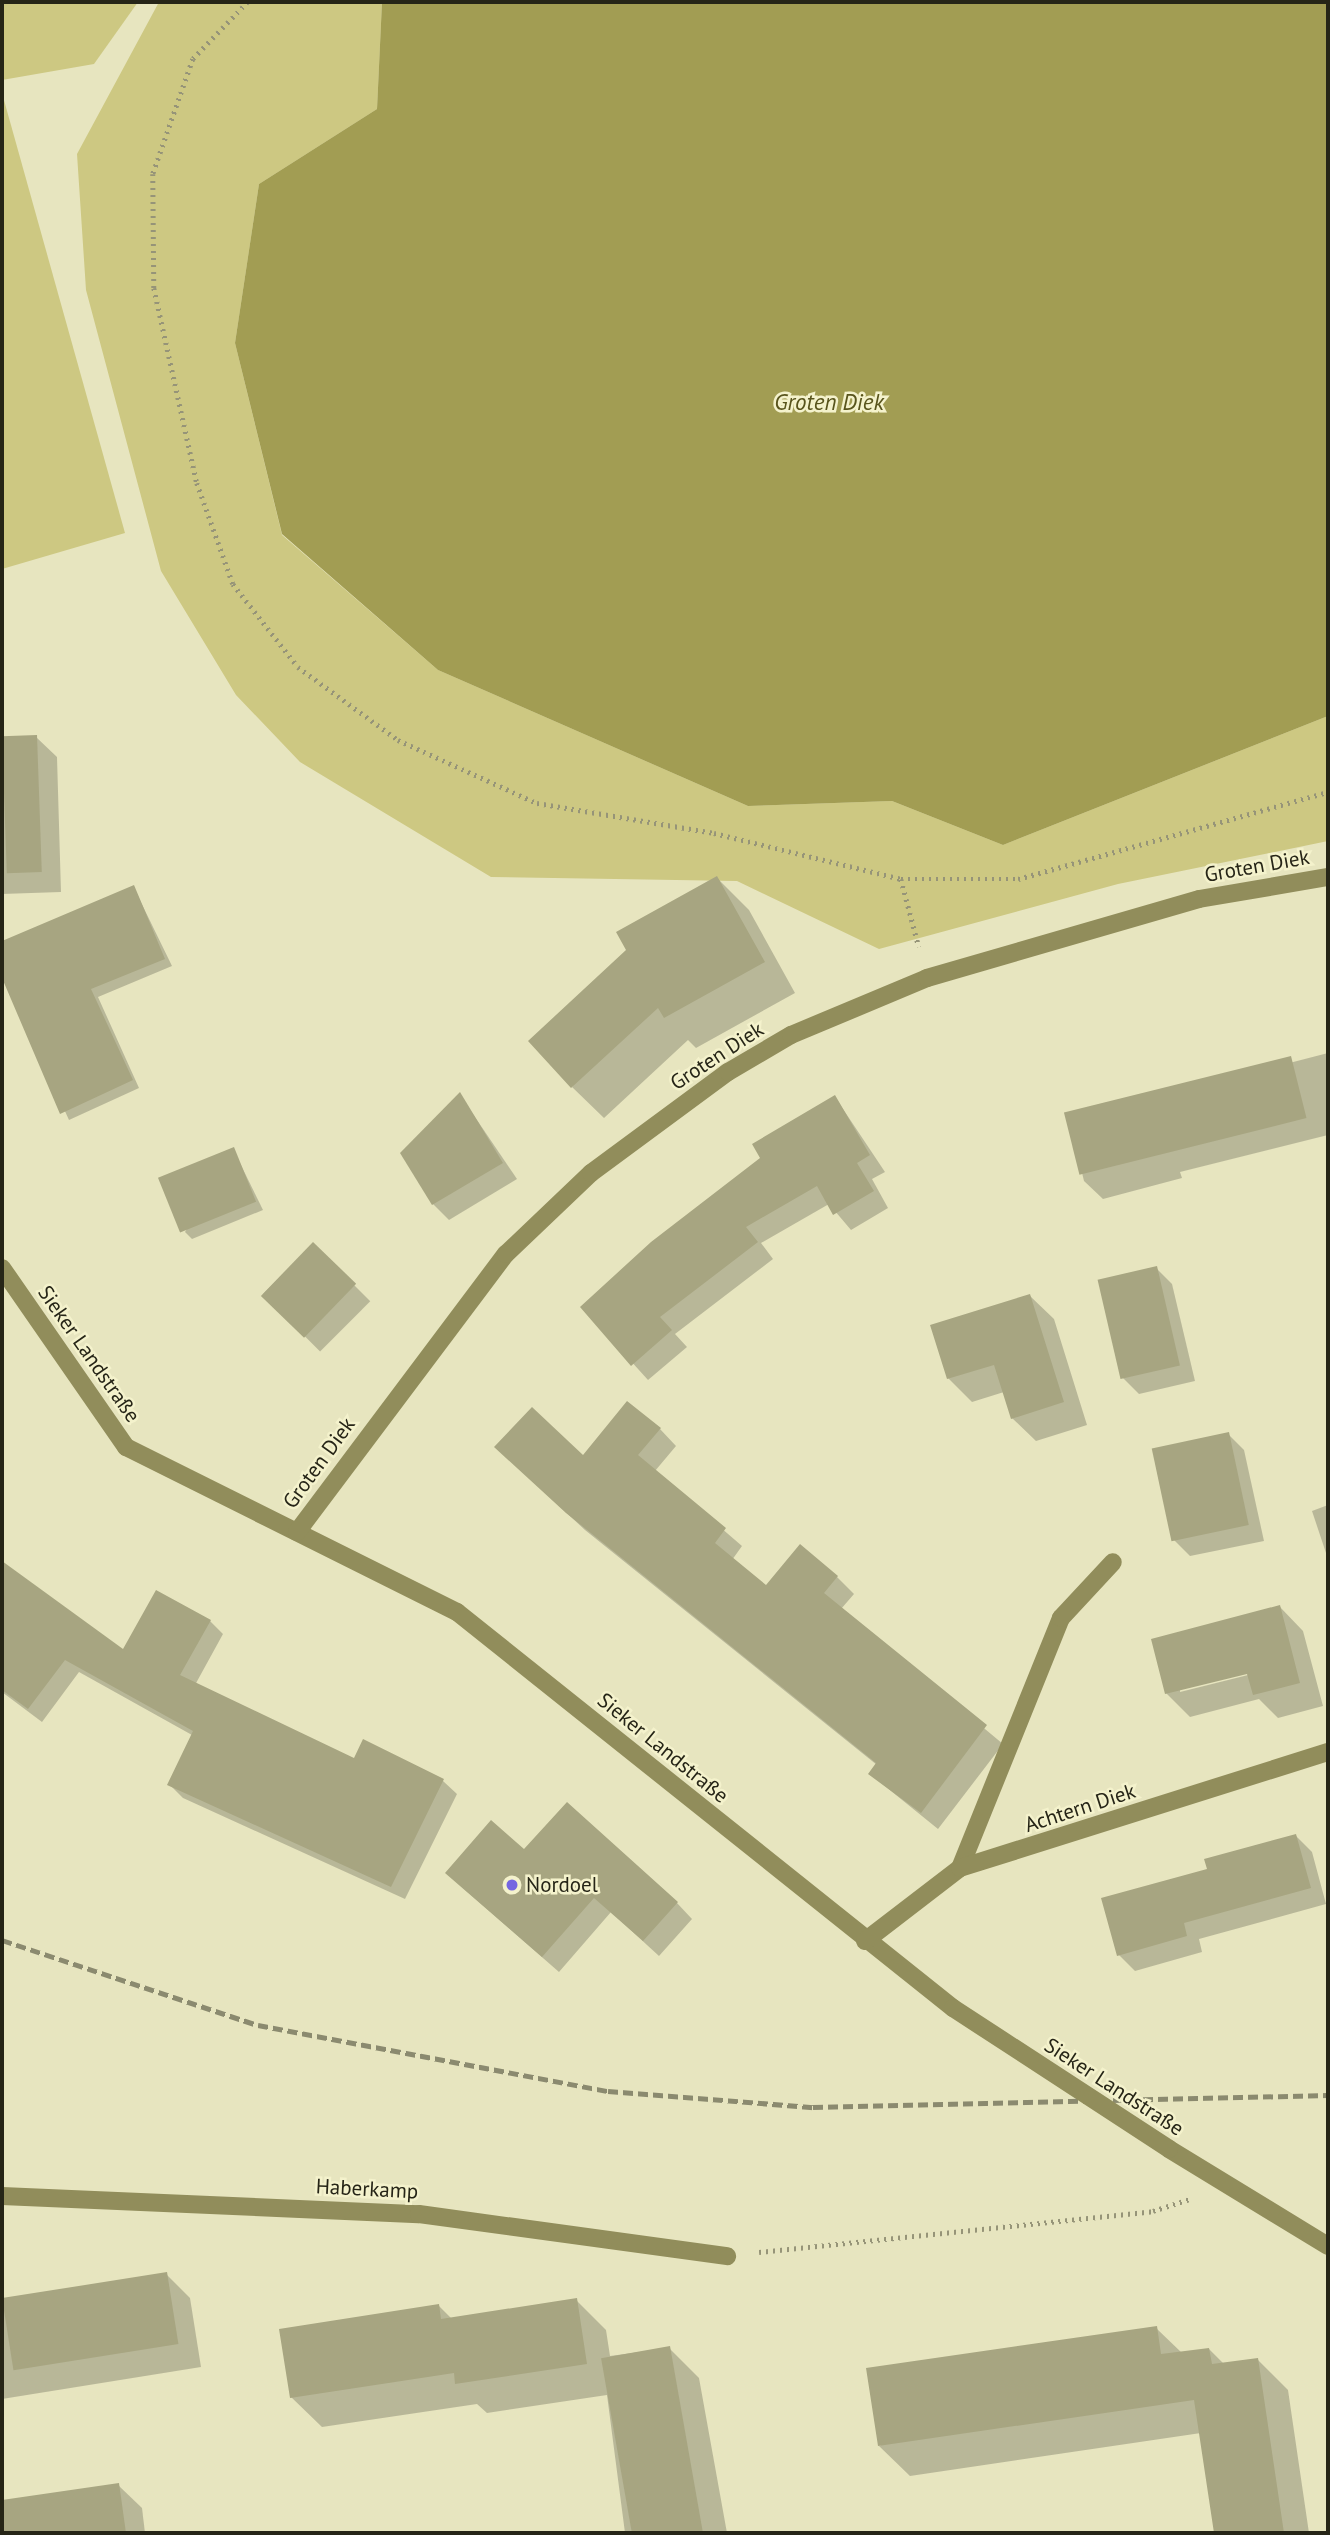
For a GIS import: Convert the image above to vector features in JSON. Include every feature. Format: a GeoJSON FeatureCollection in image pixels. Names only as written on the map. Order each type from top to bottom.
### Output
{"type":"FeatureCollection","features":[{"type":"Feature","properties":{"kind":"street","name":"Groten Diek"},"geometry":{"type":"LineString","coordinates":[[297,1532],[506,1254],[591,1173],[728,1072],[791,1035],[927,978],[1199,899],[1328,877]]}},
{"type":"Feature","properties":{"kind":"street","name":"Sieker Landstraße"},"geometry":{"type":"LineString","coordinates":[[2,1268],[126,1447],[457,1612],[865,1941],[953,2008],[1225,2188],[1328,2246]]}},
{"type":"Feature","properties":{"kind":"street"},"geometry":{"type":"LineString","coordinates":[[960,1868],[1061,1618],[1113,1562]]}},
{"type":"Feature","properties":{"kind":"street","name":"Achtern Diek"},"geometry":{"type":"LineString","coordinates":[[865,1941],[960,1868],[1328,1752]]}},
{"type":"Feature","properties":{"kind":"street","name":"Haberkamp"},"geometry":{"type":"LineString","coordinates":[[2,2196],[419,2214],[727,2256]]}},
{"type":"Feature","properties":{"kind":"path"},"geometry":{"type":"LineString","coordinates":[[248,2],[193,59],[153,174],[154,288],[197,483],[233,584],[298,667],[387,732],[537,803],[714,833],[901,879],[1018,879],[1328,792]]}},
{"type":"Feature","properties":{"kind":"path"},"geometry":{"type":"LineString","coordinates":[[901,879],[927,978]]}},
{"type":"Feature","properties":{"kind":"path"},"geometry":{"type":"LineString","coordinates":[[727,2256],[1153,2211],[1225,2188]]}},
{"type":"Feature","properties":{"kind":"shaded area"},"geometry":{"type":"Polygon","coordinates":[[[2,2],[138,2],[94,64],[2,80],[2,2]]]}},
{"type":"Feature","properties":{"kind":"shaded area"},"geometry":{"type":"Polygon","coordinates":[[[159,2],[382,2],[377,109],[259,184],[235,343],[282,535],[438,670],[748,806],[892,801],[1003,845],[1328,716],[1328,841],[1118,884],[879,949],[737,881],[491,877],[300,762],[236,695],[161,571],[86,290],[77,154],[159,2]]]}},
{"type":"Feature","properties":{"kind":"shaded area"},"geometry":{"type":"Polygon","coordinates":[[[2,93],[125,533],[2,569],[2,93]]]}},
{"type":"Feature","properties":{"kind":"water","name":"Groten Diek"},"geometry":{"type":"Polygon","coordinates":[[[382,2],[1328,2],[1328,716],[1003,845],[892,801],[748,806],[438,670],[282,534],[235,343],[259,184],[377,109],[382,2]]]}},
{"type":"Feature","properties":{"kind":"building"},"geometry":{"type":"Polygon","coordinates":[[[37,735],[42,872],[7,873],[2,736],[37,735]]]}},
{"type":"Feature","properties":{"kind":"building"},"geometry":{"type":"Polygon","coordinates":[[[717,876],[765,962],[664,1018],[658,1008],[571,1088],[528,1041],[626,950],[616,932],[717,876]]]}},
{"type":"Feature","properties":{"kind":"building"},"geometry":{"type":"Polygon","coordinates":[[[134,885],[165,959],[91,989],[133,1080],[60,1114],[2,978],[2,941],[134,885]]]}},
{"type":"Feature","properties":{"kind":"building"},"geometry":{"type":"Polygon","coordinates":[[[1291,1056],[1306,1118],[1079,1175],[1064,1113],[1291,1056]]]}},
{"type":"Feature","properties":{"kind":"building"},"geometry":{"type":"Polygon","coordinates":[[[460,1092],[503,1163],[432,1205],[400,1153],[460,1092]]]}},
{"type":"Feature","properties":{"kind":"building"},"geometry":{"type":"Polygon","coordinates":[[[835,1095],[870,1155],[857,1163],[874,1191],[833,1215],[817,1186],[746,1227],[758,1242],[660,1317],[672,1330],[631,1366],[580,1307],[651,1242],[760,1158],[752,1144],[835,1095]]]}},
{"type":"Feature","properties":{"kind":"building"},"geometry":{"type":"Polygon","coordinates":[[[234,1147],[256,1202],[180,1232],[158,1178],[234,1147]]]}},
{"type":"Feature","properties":{"kind":"building"},"geometry":{"type":"Polygon","coordinates":[[[313,1242],[356,1284],[304,1338],[261,1296],[313,1242]]]}},
{"type":"Feature","properties":{"kind":"building"},"geometry":{"type":"Polygon","coordinates":[[[1157,1266],[1180,1365],[1121,1379],[1098,1280],[1157,1266]]]}},
{"type":"Feature","properties":{"kind":"building"},"geometry":{"type":"Polygon","coordinates":[[[1030,1294],[1064,1402],[1011,1419],[994,1365],[947,1379],[930,1325],[1030,1294]]]}},
{"type":"Feature","properties":{"kind":"building"},"geometry":{"type":"Polygon","coordinates":[[[627,1401],[661,1428],[638,1455],[726,1528],[715,1543],[766,1585],[800,1544],[838,1576],[824,1593],[987,1725],[921,1813],[868,1774],[876,1763],[566,1513],[494,1447],[532,1407],[583,1455],[627,1401]]]}},
{"type":"Feature","properties":{"kind":"building"},"geometry":{"type":"Polygon","coordinates":[[[1229,1432],[1249,1525],[1171,1541],[1152,1448],[1229,1432]]]}},
{"type":"Feature","properties":{"kind":"building"},"geometry":{"type":"Polygon","coordinates":[[[2,1561],[123,1649],[156,1590],[211,1620],[180,1675],[354,1758],[363,1739],[444,1779],[391,1887],[167,1785],[193,1731],[65,1660],[28,1709],[2,1690],[2,1561]]]}},
{"type":"Feature","properties":{"kind":"building"},"geometry":{"type":"Polygon","coordinates":[[[1280,1605],[1300,1683],[1253,1695],[1247,1674],[1165,1694],[1151,1639],[1280,1605]]]}},
{"type":"Feature","properties":{"kind":"building"},"geometry":{"type":"Polygon","coordinates":[[[567,1802],[678,1902],[643,1941],[594,1898],[542,1957],[445,1873],[491,1820],[524,1849],[567,1802]]]}},
{"type":"Feature","properties":{"kind":"building"},"geometry":{"type":"Polygon","coordinates":[[[1296,1834],[1311,1888],[1184,1923],[1187,1936],[1117,1956],[1101,1898],[1207,1869],[1204,1859],[1296,1834]]]}},
{"type":"Feature","properties":{"kind":"building"},"geometry":{"type":"Polygon","coordinates":[[[167,2272],[178,2344],[13,2370],[2,2298],[167,2272]]]}},
{"type":"Feature","properties":{"kind":"building"},"geometry":{"type":"Polygon","coordinates":[[[577,2298],[587,2364],[455,2384],[454,2373],[290,2398],[279,2329],[439,2304],[441,2319],[577,2298]]]}},
{"type":"Feature","properties":{"kind":"building"},"geometry":{"type":"Polygon","coordinates":[[[1157,2326],[1161,2354],[1209,2348],[1212,2364],[1258,2358],[1284,2533],[1214,2533],[1194,2400],[878,2446],[866,2368],[1157,2326]]]}},
{"type":"Feature","properties":{"kind":"building"},"geometry":{"type":"Polygon","coordinates":[[[670,2346],[703,2533],[632,2533],[601,2358],[670,2346]]]}},
{"type":"Feature","properties":{"kind":"building"},"geometry":{"type":"Polygon","coordinates":[[[119,2483],[126,2533],[2,2533],[2,2500],[119,2483]]]}},
{"type":"Feature","properties":{"kind":"railway"},"geometry":{"type":"LineString","coordinates":[[2,1940],[258,2025],[608,2091],[813,2107],[1328,2095]]}},
{"type":"Feature","properties":{"kind":"place","name":"Nordoel"},"geometry":{"type":"Point","coordinates":[512,1885]}}]}
